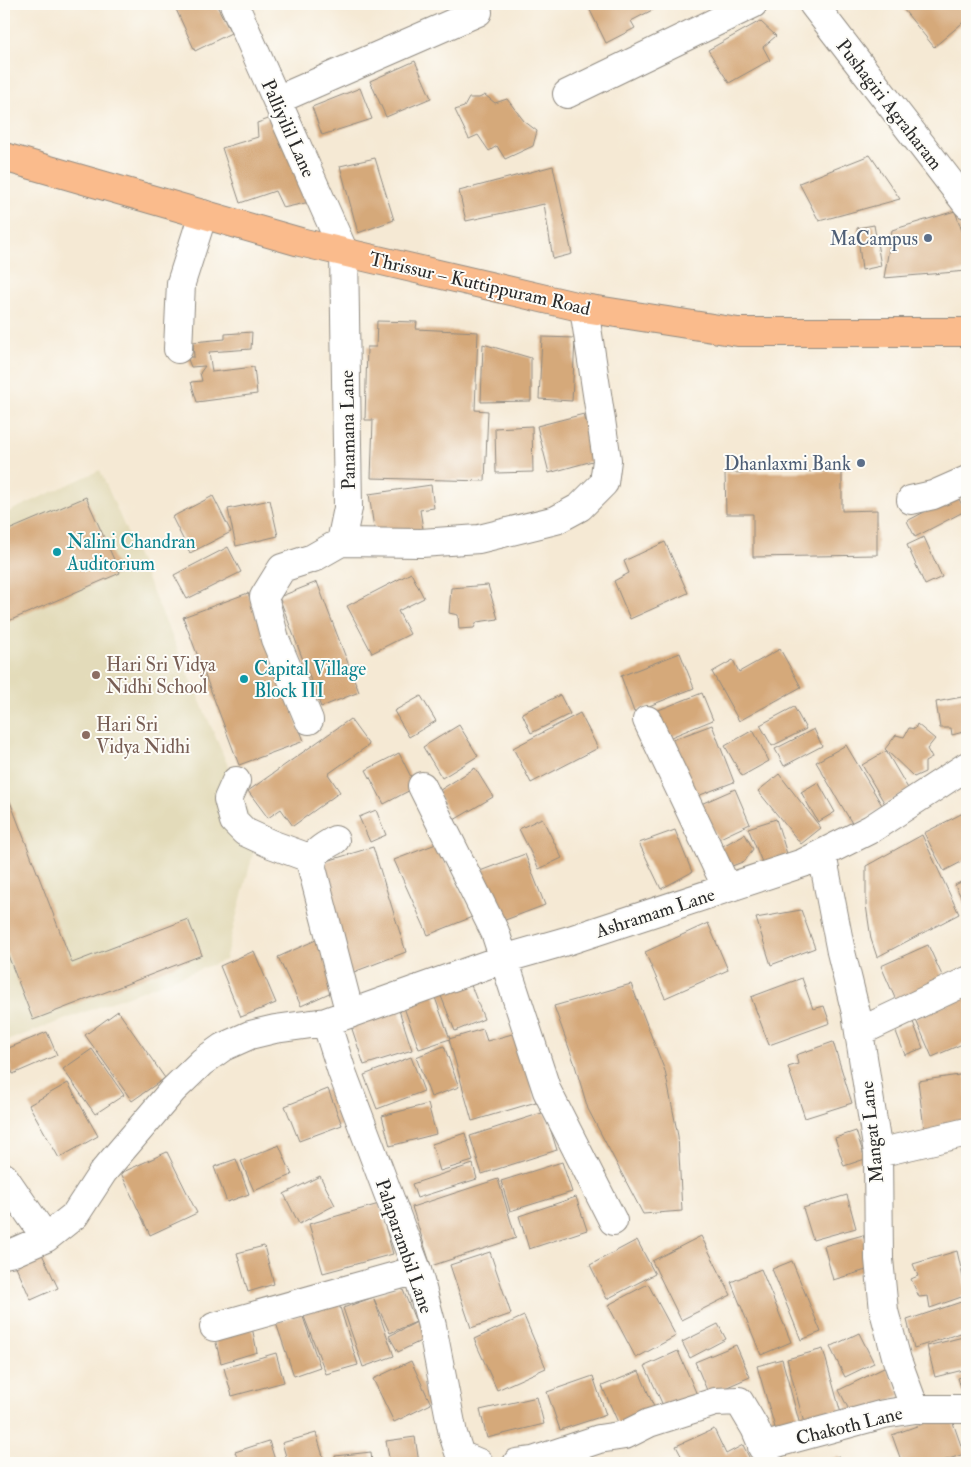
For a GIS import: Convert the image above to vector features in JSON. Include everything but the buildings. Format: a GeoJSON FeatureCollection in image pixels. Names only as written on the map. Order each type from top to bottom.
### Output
{"type":"FeatureCollection","features":[{"type":"Feature","properties":{"kind":"main road","name":"Thrissur – Kuttippuram Road"},"geometry":{"type":"LineString","coordinates":[[4,157],[300,242],[584,308],[738,332],[967,332]]}},
{"type":"Feature","properties":{"kind":"street","name":"Palliyilil Lane"},"geometry":{"type":"LineString","coordinates":[[234,4],[344,252]]}},
{"type":"Feature","properties":{"kind":"street"},"geometry":{"type":"LineString","coordinates":[[567,94],[752,4]]}},
{"type":"Feature","properties":{"kind":"street","name":"Pushagiri Agraharam"},"geometry":{"type":"LineString","coordinates":[[814,4],[967,204]]}},
{"type":"Feature","properties":{"kind":"street"},"geometry":{"type":"LineString","coordinates":[[277,100],[478,12]]}},
{"type":"Feature","properties":{"kind":"street"},"geometry":{"type":"LineString","coordinates":[[178,349],[181,283],[203,214]]}},
{"type":"Feature","properties":{"kind":"street","name":"Panamana Lane"},"geometry":{"type":"LineString","coordinates":[[341,542],[348,508],[344,252]]}},
{"type":"Feature","properties":{"kind":"street"},"geometry":{"type":"LineString","coordinates":[[309,720],[275,639],[264,597],[282,568],[313,558],[341,542],[421,543],[479,539],[556,520],[580,507],[604,483],[607,460],[584,308]]}},
{"type":"Feature","properties":{"kind":"street"},"geometry":{"type":"LineString","coordinates":[[911,500],[933,496],[967,480]]}},
{"type":"Feature","properties":{"kind":"street"},"geometry":{"type":"LineString","coordinates":[[647,720],[727,888]]}},
{"type":"Feature","properties":{"kind":"street","name":"Ashramam Lane"},"geometry":{"type":"LineString","coordinates":[[4,1254],[14,1252],[46,1238],[75,1215],[103,1172],[172,1090],[202,1062],[223,1047],[250,1035],[338,1018],[503,959],[570,940],[803,863],[871,829],[967,766]]}},
{"type":"Feature","properties":{"kind":"street"},"geometry":{"type":"LineString","coordinates":[[236,780],[228,799],[234,821],[245,832],[312,859],[319,850],[335,840]]}},
{"type":"Feature","properties":{"kind":"street"},"geometry":{"type":"LineString","coordinates":[[422,786],[495,932],[547,1091],[613,1220]]}},
{"type":"Feature","properties":{"kind":"street","name":"Mangat Lane"},"geometry":{"type":"LineString","coordinates":[[822,854],[859,1032],[878,1153],[878,1259],[884,1310],[897,1360],[915,1409]]}},
{"type":"Feature","properties":{"kind":"street","name":"Palaparambil Lane"},"geometry":{"type":"LineString","coordinates":[[312,859],[338,1018],[342,1072],[417,1270],[432,1326],[453,1434],[464,1460]]}},
{"type":"Feature","properties":{"kind":"street"},"geometry":{"type":"LineString","coordinates":[[859,1032],[967,981]]}},
{"type":"Feature","properties":{"kind":"street"},"geometry":{"type":"LineString","coordinates":[[878,1153],[967,1132]]}},
{"type":"Feature","properties":{"kind":"street"},"geometry":{"type":"LineString","coordinates":[[4,1177],[46,1238]]}},
{"type":"Feature","properties":{"kind":"street"},"geometry":{"type":"LineString","coordinates":[[214,1327],[417,1270]]}},
{"type":"Feature","properties":{"kind":"street"},"geometry":{"type":"LineString","coordinates":[[517,1463],[533,1461],[599,1440],[625,1435],[649,1423],[715,1402],[739,1400],[755,1428],[766,1455]]}},
{"type":"Feature","properties":{"kind":"street","name":"Chakoth Lane"},"geometry":{"type":"LineString","coordinates":[[766,1455],[884,1414],[915,1409],[967,1409]]}},
{"type":"Feature","properties":{"kind":"shaded area","name":"Hari Sri Vidya Nidhi School"},"geometry":{"type":"Polygon","coordinates":[[[100,470],[258,835],[225,960],[4,1042],[4,514],[100,470]]]}},
{"type":"Feature","properties":{"kind":"place","name":"MaCampus"},"geometry":{"type":"Point","coordinates":[928,238]}},
{"type":"Feature","properties":{"kind":"place","name":"Dhanlaxmi Bank"},"geometry":{"type":"Point","coordinates":[861,463]}},
{"type":"Feature","properties":{"kind":"place","name":"Nalini Chandran Auditorium"},"geometry":{"type":"Point","coordinates":[57,552]}},
{"type":"Feature","properties":{"kind":"place","name":"Hari Sri Vidya Nidhi School"},"geometry":{"type":"Point","coordinates":[96,675]}},
{"type":"Feature","properties":{"kind":"place","name":"Capital Village Block III"},"geometry":{"type":"Point","coordinates":[244,679]}},
{"type":"Feature","properties":{"kind":"place","name":"Hari Sri Vidya Nidhi"},"geometry":{"type":"Point","coordinates":[86,735]}}]}
